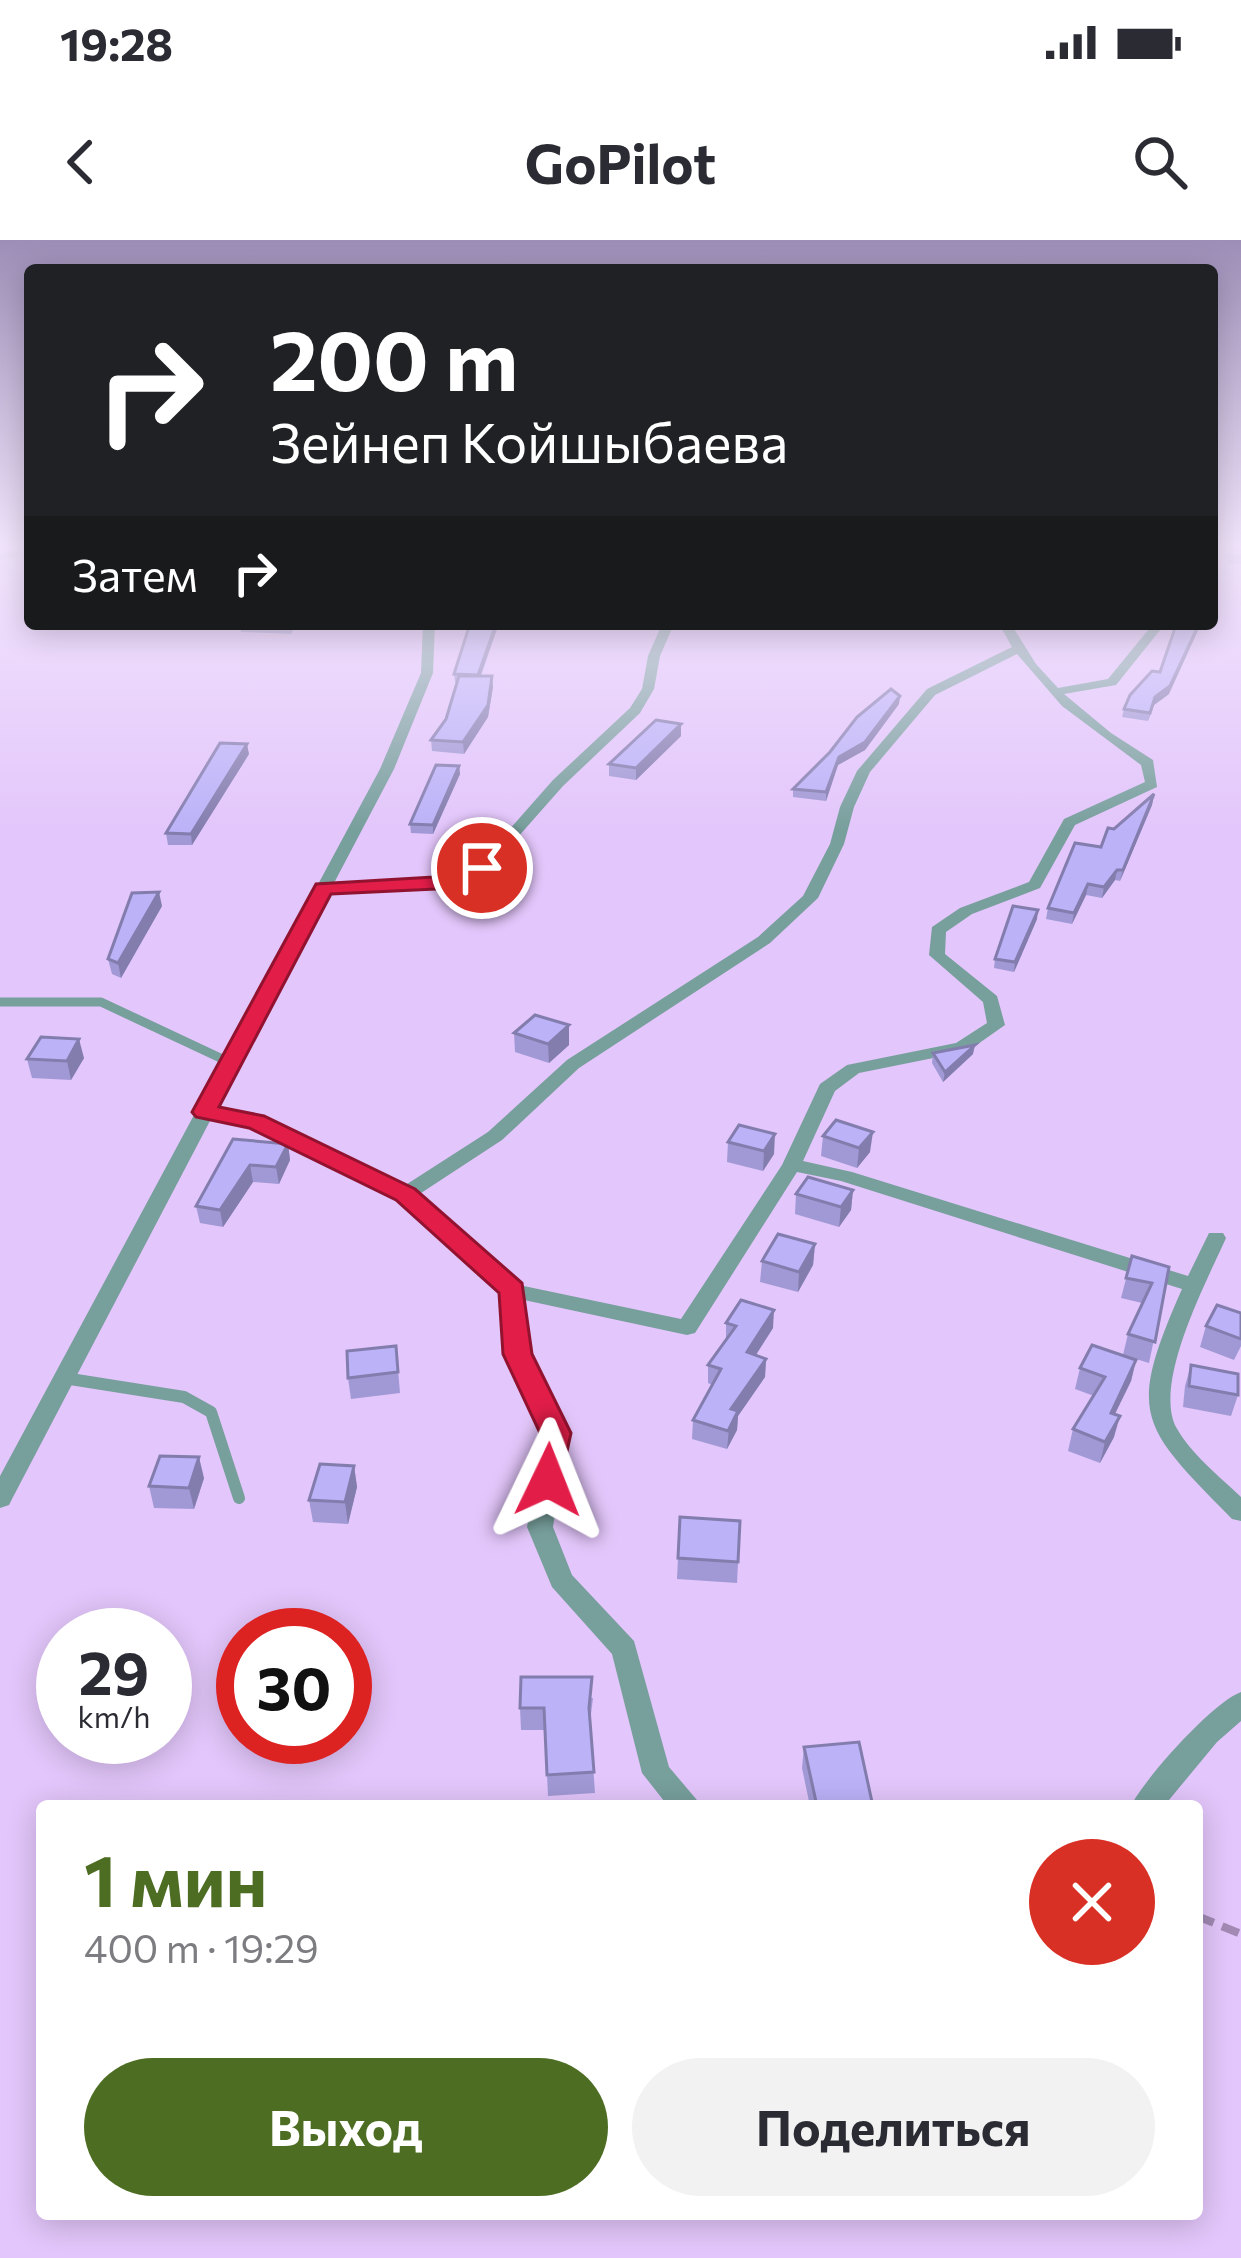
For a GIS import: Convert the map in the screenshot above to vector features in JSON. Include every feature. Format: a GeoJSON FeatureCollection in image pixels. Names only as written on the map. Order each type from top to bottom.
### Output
{"type":"FeatureCollection","features":[{"type":"Feature","properties":{"kind":"street"},"geometry":{"type":"LineString","coordinates":[[0,1498],[387,769],[427,673],[428,643]]}},
{"type":"Feature","properties":{"kind":"street"},"geometry":{"type":"LineString","coordinates":[[323,888],[436,883],[482,868],[558,783],[635,710],[648,689],[660,643]]}},
{"type":"Feature","properties":{"kind":"street"},"geometry":{"type":"LineString","coordinates":[[205,1112],[256,1121],[405,1195],[512,1290],[687,1328],[792,1165],[827,1088],[853,1069],[962,1047],[996,1025],[991,1000],[937,956],[938,930],[966,911],[1035,885],[1069,822],[1152,784],[1148,763],[1109,739],[1056,692],[1014,643]]}},
{"type":"Feature","properties":{"kind":"street"},"geometry":{"type":"LineString","coordinates":[[1056,692],[1112,682],[1143,643]]}},
{"type":"Feature","properties":{"kind":"street"},"geometry":{"type":"LineString","coordinates":[[405,1195],[495,1136],[572,1064],[764,940],[810,898],[838,844],[847,807],[864,771],[932,692],[1017,649]]}},
{"type":"Feature","properties":{"kind":"street"},"geometry":{"type":"LineString","coordinates":[[792,1165],[844,1176],[1194,1285]]}},
{"type":"Feature","properties":{"kind":"street"},"geometry":{"type":"LineString","coordinates":[[1216,1238],[1194,1285],[1160,1388],[1161,1419],[1184,1453],[1241,1513]]}},
{"type":"Feature","properties":{"kind":"street"},"geometry":{"type":"LineString","coordinates":[[512,1290],[518,1354],[556,1433],[540,1527],[561,1580],[624,1648],[656,1773],[681,1800]]}},
{"type":"Feature","properties":{"kind":"street"},"geometry":{"type":"LineString","coordinates":[[1151,1800],[1208,1734],[1241,1705]]}},
{"type":"Feature","properties":{"kind":"lane"},"geometry":{"type":"LineString","coordinates":[[0,1002],[100,1002],[231,1063]]}},
{"type":"Feature","properties":{"kind":"lane"},"geometry":{"type":"LineString","coordinates":[[64,1378],[184,1397],[211,1412],[239,1498]]}},
{"type":"Feature","properties":{"kind":"path"},"geometry":{"type":"LineString","coordinates":[[1203,1918],[1241,1934]]}},
{"type":"Feature","properties":{"kind":"building"},"geometry":{"type":"Polygon","coordinates":[[[464,643],[489,643],[478,675],[454,674],[464,643]]]}},
{"type":"Feature","properties":{"kind":"building"},"geometry":{"type":"Polygon","coordinates":[[[1170,643],[1190,643],[1170,686],[1155,697],[1150,713],[1124,709],[1152,671],[1160,672],[1170,643]]]}},
{"type":"Feature","properties":{"kind":"building"},"geometry":{"type":"Polygon","coordinates":[[[459,676],[492,676],[488,705],[463,742],[431,740],[446,719],[459,676]]]}},
{"type":"Feature","properties":{"kind":"building"},"geometry":{"type":"Polygon","coordinates":[[[891,689],[900,696],[865,742],[839,757],[826,792],[793,789],[857,717],[891,689]]]}},
{"type":"Feature","properties":{"kind":"building"},"geometry":{"type":"Polygon","coordinates":[[[656,720],[681,724],[636,768],[609,764],[656,720]]]}},
{"type":"Feature","properties":{"kind":"building"},"geometry":{"type":"Polygon","coordinates":[[[220,743],[247,744],[191,834],[166,833],[220,743]]]}},
{"type":"Feature","properties":{"kind":"building"},"geometry":{"type":"Polygon","coordinates":[[[436,765],[459,766],[433,825],[410,824],[436,765]]]}},
{"type":"Feature","properties":{"kind":"building"},"geometry":{"type":"Polygon","coordinates":[[[1154,794],[1123,870],[1117,870],[1104,887],[1088,884],[1074,913],[1048,908],[1075,843],[1101,847],[1108,828],[1114,829],[1154,794]]]}},
{"type":"Feature","properties":{"kind":"building"},"geometry":{"type":"Polygon","coordinates":[[[159,892],[118,963],[108,959],[132,893],[159,892]]]}},
{"type":"Feature","properties":{"kind":"building"},"geometry":{"type":"Polygon","coordinates":[[[1013,906],[1038,910],[1015,962],[995,959],[1013,906]]]}},
{"type":"Feature","properties":{"kind":"building"},"geometry":{"type":"Polygon","coordinates":[[[535,1015],[569,1025],[548,1044],[514,1033],[535,1015]]]}},
{"type":"Feature","properties":{"kind":"building"},"geometry":{"type":"Polygon","coordinates":[[[41,1037],[79,1039],[67,1061],[27,1059],[41,1037]]]}},
{"type":"Feature","properties":{"kind":"building"},"geometry":{"type":"Polygon","coordinates":[[[975,1045],[945,1072],[933,1053],[975,1045]]]}},
{"type":"Feature","properties":{"kind":"building"},"geometry":{"type":"Polygon","coordinates":[[[836,1120],[873,1132],[859,1148],[823,1136],[836,1120]]]}},
{"type":"Feature","properties":{"kind":"building"},"geometry":{"type":"Polygon","coordinates":[[[739,1125],[775,1134],[764,1151],[728,1142],[739,1125]]]}},
{"type":"Feature","properties":{"kind":"building"},"geometry":{"type":"Polygon","coordinates":[[[233,1139],[288,1144],[276,1167],[250,1165],[220,1210],[196,1206],[233,1139]]]}},
{"type":"Feature","properties":{"kind":"building"},"geometry":{"type":"Polygon","coordinates":[[[808,1177],[853,1190],[841,1207],[796,1194],[808,1177]]]}},
{"type":"Feature","properties":{"kind":"building"},"geometry":{"type":"Polygon","coordinates":[[[778,1234],[815,1244],[799,1272],[762,1261],[778,1234]]]}},
{"type":"Feature","properties":{"kind":"building"},"geometry":{"type":"Polygon","coordinates":[[[1132,1256],[1169,1267],[1155,1342],[1128,1334],[1152,1283],[1126,1278],[1132,1256]]]}},
{"type":"Feature","properties":{"kind":"building"},"geometry":{"type":"Polygon","coordinates":[[[741,1300],[774,1310],[747,1352],[766,1359],[731,1409],[738,1411],[728,1431],[693,1420],[721,1369],[708,1365],[736,1326],[726,1323],[741,1300]]]}},
{"type":"Feature","properties":{"kind":"building"},"geometry":{"type":"Polygon","coordinates":[[[1217,1305],[1241,1313],[1241,1339],[1206,1326],[1217,1305]]]}},
{"type":"Feature","properties":{"kind":"building"},"geometry":{"type":"Polygon","coordinates":[[[1092,1345],[1136,1360],[1111,1413],[1120,1416],[1105,1442],[1073,1429],[1105,1377],[1080,1368],[1092,1345]]]}},
{"type":"Feature","properties":{"kind":"building"},"geometry":{"type":"Polygon","coordinates":[[[396,1346],[398,1372],[348,1378],[347,1351],[396,1346]]]}},
{"type":"Feature","properties":{"kind":"building"},"geometry":{"type":"Polygon","coordinates":[[[1191,1365],[1238,1374],[1238,1395],[1189,1386],[1191,1365]]]}},
{"type":"Feature","properties":{"kind":"building"},"geometry":{"type":"Polygon","coordinates":[[[160,1456],[199,1457],[189,1488],[149,1486],[160,1456]]]}},
{"type":"Feature","properties":{"kind":"building"},"geometry":{"type":"Polygon","coordinates":[[[320,1464],[354,1466],[345,1502],[309,1500],[320,1464]]]}},
{"type":"Feature","properties":{"kind":"building"},"geometry":{"type":"Polygon","coordinates":[[[680,1517],[740,1521],[738,1562],[678,1558],[680,1517]]]}},
{"type":"Feature","properties":{"kind":"building"},"geometry":{"type":"Polygon","coordinates":[[[521,1677],[592,1677],[589,1708],[594,1772],[547,1775],[544,1708],[520,1708],[521,1677]]]}},
{"type":"Feature","properties":{"kind":"building"},"geometry":{"type":"Polygon","coordinates":[[[859,1742],[872,1800],[816,1800],[804,1747],[859,1742]]]}},
{"type":"Feature","properties":{"kind":"route"},"geometry":{"type":"LineString","coordinates":[[482,868],[436,883],[323,888],[205,1112],[256,1121],[405,1195],[512,1290],[518,1354],[556,1433],[548,1480]]}}]}
